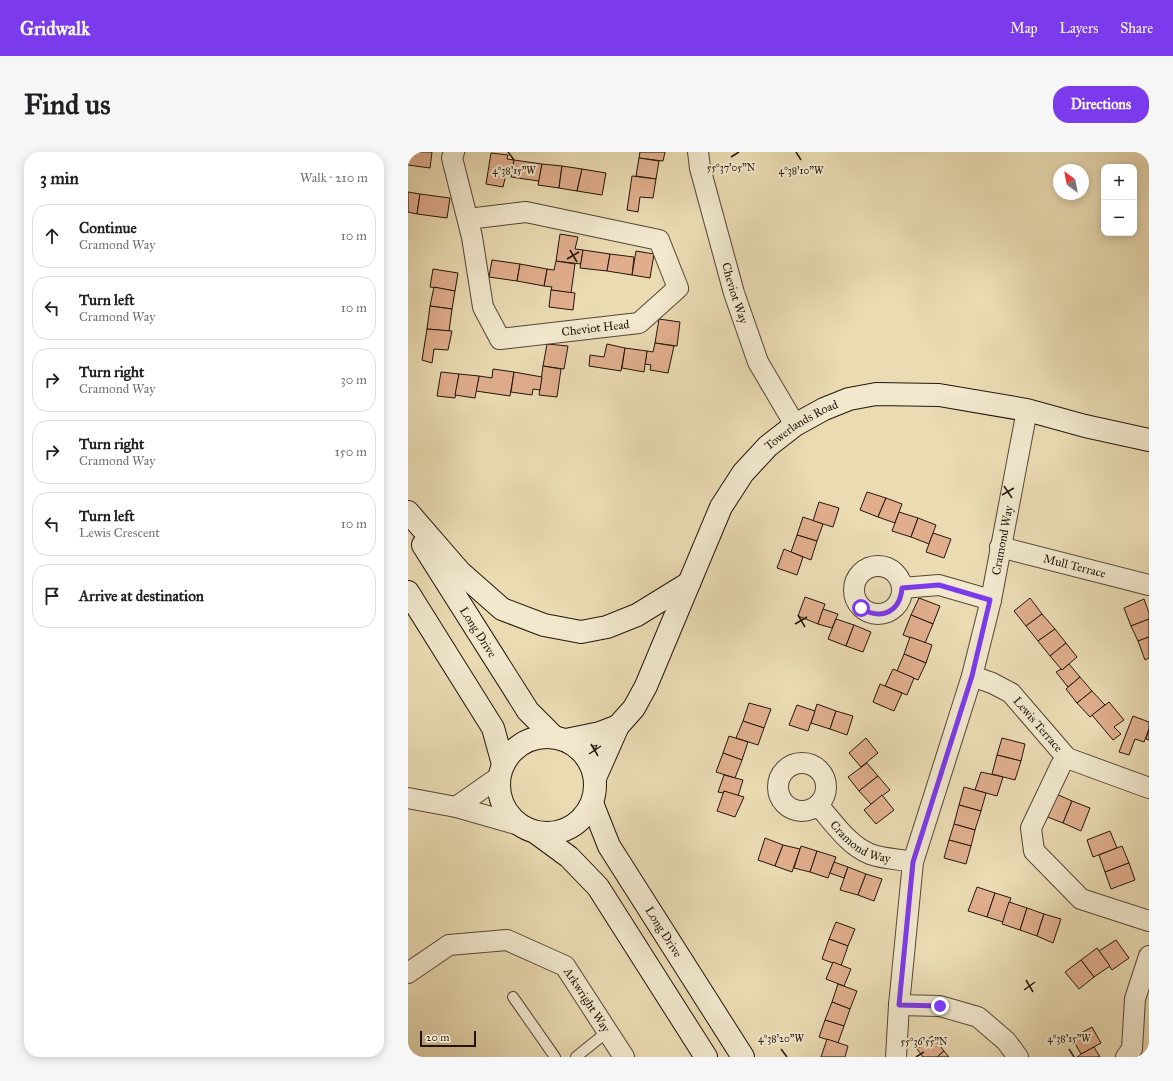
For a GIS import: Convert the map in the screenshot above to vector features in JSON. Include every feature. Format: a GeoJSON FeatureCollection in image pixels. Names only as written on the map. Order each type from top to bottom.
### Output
{"type":"FeatureCollection","features":[{"type":"Feature","properties":{"kind":"main road","name":"Towerlands Road"},"geometry":{"type":"LineString","coordinates":[[595,778],[618,726],[634,708],[646,686],[721,507],[743,474],[768,446],[795,425],[830,406],[849,399],[876,394],[939,395],[1026,410],[1085,426],[1141,438]]}},
{"type":"Feature","properties":{"kind":"main road"},"geometry":{"type":"LineString","coordinates":[[408,512],[460,572],[502,609],[544,625],[581,632],[607,627],[637,615],[689,583]]}},
{"type":"Feature","properties":{"kind":"main road","name":"Long Drive"},"geometry":{"type":"LineString","coordinates":[[408,522],[528,711],[560,739]]}},
{"type":"Feature","properties":{"kind":"main road"},"geometry":{"type":"LineString","coordinates":[[408,592],[494,728],[501,770],[499,791],[502,804],[509,815],[569,857],[598,887],[706,1057]]}},
{"type":"Feature","properties":{"kind":"main road","name":"Towerlands Road"},"geometry":{"type":"LineString","coordinates":[[560,739],[600,733],[618,726]]}},
{"type":"Feature","properties":{"kind":"main road"},"geometry":{"type":"LineString","coordinates":[[501,770],[515,750],[530,740],[542,737],[560,739],[580,749],[590,762],[595,778],[595,790],[592,803],[585,815],[575,824],[563,831],[549,834],[527,828]]}},
{"type":"Feature","properties":{"kind":"main road","name":"Long Drive"},"geometry":{"type":"LineString","coordinates":[[592,803],[609,846],[743,1057]]}},
{"type":"Feature","properties":{"kind":"street","name":"Cheviot Head"},"geometry":{"type":"LineString","coordinates":[[454,152],[452,158],[472,237],[483,307],[500,339],[639,323],[678,288],[659,240],[526,212],[468,219]]}},
{"type":"Feature","properties":{"kind":"street","name":"Cheviot Way"},"geometry":{"type":"LineString","coordinates":[[698,152],[700,168],[734,294],[758,362],[795,425]]}},
{"type":"Feature","properties":{"kind":"street","name":"Cramond Way"},"geometry":{"type":"LineString","coordinates":[[896,1057],[899,1005],[913,862],[972,676],[990,600],[1026,410]]}},
{"type":"Feature","properties":{"kind":"street","name":"Mull Terrace"},"geometry":{"type":"LineString","coordinates":[[1000,547],[1149,585]]}},
{"type":"Feature","properties":{"kind":"street"},"geometry":{"type":"LineString","coordinates":[[902,588],[939,585],[990,600]]}},
{"type":"Feature","properties":{"kind":"street","name":"Lewis Terrace"},"geometry":{"type":"LineString","coordinates":[[972,676],[992,683],[1011,693],[1067,758],[1149,788]]}},
{"type":"Feature","properties":{"kind":"street"},"geometry":{"type":"LineString","coordinates":[[1067,758],[1061,765],[1031,828],[1034,851],[1081,899],[1149,921]]}},
{"type":"Feature","properties":{"kind":"street"},"geometry":{"type":"LineString","coordinates":[[456,807],[501,770]]}},
{"type":"Feature","properties":{"kind":"street"},"geometry":{"type":"LineString","coordinates":[[408,798],[456,807],[527,828]]}},
{"type":"Feature","properties":{"kind":"street","name":"Cramond Way"},"geometry":{"type":"LineString","coordinates":[[818,805],[858,848],[871,854],[913,862]]}},
{"type":"Feature","properties":{"kind":"street","name":"Arkwright Way"},"geometry":{"type":"LineString","coordinates":[[408,973],[449,945],[507,940],[565,966],[624,1057]]}},
{"type":"Feature","properties":{"kind":"street"},"geometry":{"type":"LineString","coordinates":[[1126,1057],[1132,1050],[1135,998],[1149,956]]}},
{"type":"Feature","properties":{"kind":"street"},"geometry":{"type":"LineString","coordinates":[[899,1005],[940,1006],[978,1017],[1006,1041],[1018,1057]]}},
{"type":"Feature","properties":{"kind":"lane"},"geometry":{"type":"LineString","coordinates":[[513,997],[555,1057]]}},
{"type":"Feature","properties":{"kind":"lane"},"geometry":{"type":"LineString","coordinates":[[576,1057],[607,1032]]}},
{"type":"Feature","properties":{"kind":"building"},"geometry":{"type":"Polygon","coordinates":[[[408,152],[432,152],[430,168],[408,165],[408,152]]]}},
{"type":"Feature","properties":{"kind":"building"},"geometry":{"type":"Polygon","coordinates":[[[640,152],[665,152],[663,161],[639,158],[640,152]]]}},
{"type":"Feature","properties":{"kind":"building"},"geometry":{"type":"Polygon","coordinates":[[[491,153],[508,155],[507,159],[514,160],[512,175],[506,174],[503,187],[486,184],[491,153]]]}},
{"type":"Feature","properties":{"kind":"building"},"geometry":{"type":"Polygon","coordinates":[[[639,158],[659,161],[656,179],[636,176],[639,158]]]}},
{"type":"Feature","properties":{"kind":"building"},"geometry":{"type":"Polygon","coordinates":[[[514,160],[542,164],[539,181],[511,177],[514,160]]]}},
{"type":"Feature","properties":{"kind":"building"},"geometry":{"type":"Polygon","coordinates":[[[542,164],[562,166],[559,188],[538,185],[542,164]]]}},
{"type":"Feature","properties":{"kind":"building"},"geometry":{"type":"Polygon","coordinates":[[[562,166],[582,169],[577,191],[559,188],[562,166]]]}},
{"type":"Feature","properties":{"kind":"building"},"geometry":{"type":"Polygon","coordinates":[[[582,169],[606,173],[602,195],[577,191],[582,169]]]}},
{"type":"Feature","properties":{"kind":"building"},"geometry":{"type":"Polygon","coordinates":[[[632,176],[656,179],[653,198],[640,197],[638,212],[627,210],[632,176]]]}},
{"type":"Feature","properties":{"kind":"building"},"geometry":{"type":"Polygon","coordinates":[[[408,192],[420,194],[417,214],[408,212],[408,192]]]}},
{"type":"Feature","properties":{"kind":"building"},"geometry":{"type":"Polygon","coordinates":[[[420,194],[450,198],[447,218],[417,214],[420,194]]]}},
{"type":"Feature","properties":{"kind":"building"},"geometry":{"type":"Polygon","coordinates":[[[560,234],[578,237],[575,249],[583,250],[581,264],[556,261],[560,234]]]}},
{"type":"Feature","properties":{"kind":"building"},"geometry":{"type":"Polygon","coordinates":[[[583,250],[610,254],[607,271],[580,268],[583,250]]]}},
{"type":"Feature","properties":{"kind":"building"},"geometry":{"type":"Polygon","coordinates":[[[636,251],[654,254],[650,278],[632,275],[636,251]]]}},
{"type":"Feature","properties":{"kind":"building"},"geometry":{"type":"Polygon","coordinates":[[[610,254],[634,257],[632,275],[607,271],[610,254]]]}},
{"type":"Feature","properties":{"kind":"building"},"geometry":{"type":"Polygon","coordinates":[[[492,260],[520,264],[517,281],[489,277],[492,260]]]}},
{"type":"Feature","properties":{"kind":"building"},"geometry":{"type":"Polygon","coordinates":[[[556,261],[575,264],[571,293],[551,290],[552,287],[544,286],[547,269],[554,270],[556,261]]]}},
{"type":"Feature","properties":{"kind":"building"},"geometry":{"type":"Polygon","coordinates":[[[520,264],[547,269],[544,286],[517,281],[520,264]]]}},
{"type":"Feature","properties":{"kind":"building"},"geometry":{"type":"Polygon","coordinates":[[[433,269],[458,273],[455,291],[430,287],[433,269]]]}},
{"type":"Feature","properties":{"kind":"building"},"geometry":{"type":"Polygon","coordinates":[[[434,287],[455,291],[452,309],[430,306],[434,287]]]}},
{"type":"Feature","properties":{"kind":"building"},"geometry":{"type":"Polygon","coordinates":[[[551,290],[575,293],[573,310],[549,307],[551,290]]]}},
{"type":"Feature","properties":{"kind":"building"},"geometry":{"type":"Polygon","coordinates":[[[430,306],[452,309],[449,331],[427,329],[430,306]]]}},
{"type":"Feature","properties":{"kind":"building"},"geometry":{"type":"Polygon","coordinates":[[[659,319],[680,322],[677,346],[655,343],[659,319]]]}},
{"type":"Feature","properties":{"kind":"building"},"geometry":{"type":"Polygon","coordinates":[[[427,329],[452,331],[448,350],[434,349],[432,363],[422,360],[427,329]]]}},
{"type":"Feature","properties":{"kind":"building"},"geometry":{"type":"Polygon","coordinates":[[[655,343],[674,346],[668,373],[650,370],[651,365],[645,364],[647,351],[653,352],[655,343]]]}},
{"type":"Feature","properties":{"kind":"building"},"geometry":{"type":"Polygon","coordinates":[[[547,344],[568,346],[564,369],[543,366],[547,344]]]}},
{"type":"Feature","properties":{"kind":"building"},"geometry":{"type":"Polygon","coordinates":[[[607,344],[625,348],[621,371],[589,366],[590,355],[604,357],[607,344]]]}},
{"type":"Feature","properties":{"kind":"building"},"geometry":{"type":"Polygon","coordinates":[[[625,348],[647,351],[644,372],[622,368],[625,348]]]}},
{"type":"Feature","properties":{"kind":"building"},"geometry":{"type":"Polygon","coordinates":[[[543,366],[561,369],[557,397],[539,395],[543,366]]]}},
{"type":"Feature","properties":{"kind":"building"},"geometry":{"type":"Polygon","coordinates":[[[493,369],[514,372],[510,396],[476,391],[479,376],[492,378],[493,369]]]}},
{"type":"Feature","properties":{"kind":"building"},"geometry":{"type":"Polygon","coordinates":[[[441,372],[459,374],[455,398],[437,396],[441,372]]]}},
{"type":"Feature","properties":{"kind":"building"},"geometry":{"type":"Polygon","coordinates":[[[514,372],[542,377],[540,390],[533,389],[532,395],[511,392],[514,372]]]}},
{"type":"Feature","properties":{"kind":"building"},"geometry":{"type":"Polygon","coordinates":[[[459,374],[479,376],[475,398],[455,395],[459,374]]]}},
{"type":"Feature","properties":{"kind":"building"},"geometry":{"type":"Polygon","coordinates":[[[867,492],[886,498],[878,517],[860,510],[867,492]]]}},
{"type":"Feature","properties":{"kind":"building"},"geometry":{"type":"Polygon","coordinates":[[[886,498],[902,504],[895,523],[878,517],[886,498]]]}},
{"type":"Feature","properties":{"kind":"building"},"geometry":{"type":"Polygon","coordinates":[[[819,502],[839,508],[833,527],[813,521],[819,502]]]}},
{"type":"Feature","properties":{"kind":"building"},"geometry":{"type":"Polygon","coordinates":[[[899,512],[918,518],[911,537],[892,531],[899,512]]]}},
{"type":"Feature","properties":{"kind":"building"},"geometry":{"type":"Polygon","coordinates":[[[803,517],[823,524],[817,541],[797,535],[803,517]]]}},
{"type":"Feature","properties":{"kind":"building"},"geometry":{"type":"Polygon","coordinates":[[[918,518],[936,525],[929,544],[911,537],[918,518]]]}},
{"type":"Feature","properties":{"kind":"building"},"geometry":{"type":"Polygon","coordinates":[[[933,533],[951,539],[944,558],[926,552],[933,533]]]}},
{"type":"Feature","properties":{"kind":"building"},"geometry":{"type":"Polygon","coordinates":[[[797,535],[817,541],[811,560],[791,552],[797,535]]]}},
{"type":"Feature","properties":{"kind":"building"},"geometry":{"type":"Polygon","coordinates":[[[784,549],[803,557],[797,575],[777,568],[784,549]]]}},
{"type":"Feature","properties":{"kind":"building"},"geometry":{"type":"Polygon","coordinates":[[[805,597],[825,604],[818,624],[798,616],[805,597]]]}},
{"type":"Feature","properties":{"kind":"building"},"geometry":{"type":"Polygon","coordinates":[[[919,598],[940,606],[933,624],[911,615],[919,598]]]}},
{"type":"Feature","properties":{"kind":"building"},"geometry":{"type":"Polygon","coordinates":[[[1030,598],[1042,614],[1026,626],[1014,611],[1030,598]]]}},
{"type":"Feature","properties":{"kind":"building"},"geometry":{"type":"Polygon","coordinates":[[[1144,599],[1149,613],[1149,619],[1131,626],[1124,608],[1144,599]]]}},
{"type":"Feature","properties":{"kind":"building"},"geometry":{"type":"Polygon","coordinates":[[[823,609],[838,614],[832,628],[818,624],[823,609]]]}},
{"type":"Feature","properties":{"kind":"building"},"geometry":{"type":"Polygon","coordinates":[[[1042,614],[1055,629],[1038,641],[1026,626],[1042,614]]]}},
{"type":"Feature","properties":{"kind":"building"},"geometry":{"type":"Polygon","coordinates":[[[911,615],[933,624],[925,643],[903,635],[911,615]]]}},
{"type":"Feature","properties":{"kind":"building"},"geometry":{"type":"Polygon","coordinates":[[[836,619],[854,625],[846,646],[828,639],[836,619]]]}},
{"type":"Feature","properties":{"kind":"building"},"geometry":{"type":"Polygon","coordinates":[[[1149,619],[1149,637],[1138,641],[1131,626],[1149,619]]]}},
{"type":"Feature","properties":{"kind":"building"},"geometry":{"type":"Polygon","coordinates":[[[854,625],[871,632],[863,652],[846,646],[854,625]]]}},
{"type":"Feature","properties":{"kind":"building"},"geometry":{"type":"Polygon","coordinates":[[[1055,629],[1066,643],[1050,656],[1038,641],[1055,629]]]}},
{"type":"Feature","properties":{"kind":"building"},"geometry":{"type":"Polygon","coordinates":[[[910,637],[932,645],[926,663],[904,654],[910,637]]]}},
{"type":"Feature","properties":{"kind":"building"},"geometry":{"type":"Polygon","coordinates":[[[1149,637],[1149,658],[1145,660],[1138,641],[1149,637]]]}},
{"type":"Feature","properties":{"kind":"building"},"geometry":{"type":"Polygon","coordinates":[[[1066,643],[1077,657],[1062,670],[1050,656],[1066,643]]]}},
{"type":"Feature","properties":{"kind":"building"},"geometry":{"type":"Polygon","coordinates":[[[904,654],[926,663],[918,680],[897,671],[904,654]]]}},
{"type":"Feature","properties":{"kind":"building"},"geometry":{"type":"Polygon","coordinates":[[[1069,664],[1080,677],[1068,687],[1056,672],[1061,669],[1062,670],[1069,664]]]}},
{"type":"Feature","properties":{"kind":"building"},"geometry":{"type":"Polygon","coordinates":[[[893,669],[914,678],[907,695],[885,686],[893,669]]]}},
{"type":"Feature","properties":{"kind":"building"},"geometry":{"type":"Polygon","coordinates":[[[1080,677],[1092,691],[1077,703],[1066,689],[1080,677]]]}},
{"type":"Feature","properties":{"kind":"building"},"geometry":{"type":"Polygon","coordinates":[[[880,684],[902,693],[894,711],[873,702],[880,684]]]}},
{"type":"Feature","properties":{"kind":"building"},"geometry":{"type":"Polygon","coordinates":[[[1092,691],[1105,705],[1090,717],[1077,703],[1092,691]]]}},
{"type":"Feature","properties":{"kind":"building"},"geometry":{"type":"Polygon","coordinates":[[[1109,702],[1124,720],[1114,727],[1121,734],[1113,740],[1092,715],[1109,702]]]}},
{"type":"Feature","properties":{"kind":"building"},"geometry":{"type":"Polygon","coordinates":[[[749,703],[771,709],[764,728],[743,721],[749,703]]]}},
{"type":"Feature","properties":{"kind":"building"},"geometry":{"type":"Polygon","coordinates":[[[817,704],[836,711],[830,729],[811,723],[817,704]]]}},
{"type":"Feature","properties":{"kind":"building"},"geometry":{"type":"Polygon","coordinates":[[[797,705],[815,711],[808,731],[789,725],[797,705]]]}},
{"type":"Feature","properties":{"kind":"building"},"geometry":{"type":"Polygon","coordinates":[[[836,711],[853,716],[847,735],[830,729],[836,711]]]}},
{"type":"Feature","properties":{"kind":"building"},"geometry":{"type":"Polygon","coordinates":[[[1133,716],[1149,722],[1149,729],[1144,742],[1135,739],[1129,755],[1119,752],[1133,716]]]}},
{"type":"Feature","properties":{"kind":"building"},"geometry":{"type":"Polygon","coordinates":[[[743,721],[764,728],[758,745],[736,738],[743,721]]]}},
{"type":"Feature","properties":{"kind":"building"},"geometry":{"type":"Polygon","coordinates":[[[1149,729],[1149,740],[1146,739],[1149,729]]]}},
{"type":"Feature","properties":{"kind":"building"},"geometry":{"type":"Polygon","coordinates":[[[729,736],[748,742],[742,760],[723,753],[729,736]]]}},
{"type":"Feature","properties":{"kind":"building"},"geometry":{"type":"Polygon","coordinates":[[[866,738],[878,753],[861,767],[849,753],[866,738]]]}},
{"type":"Feature","properties":{"kind":"building"},"geometry":{"type":"Polygon","coordinates":[[[1002,738],[1025,744],[1021,761],[997,755],[1002,738]]]}},
{"type":"Feature","properties":{"kind":"building"},"geometry":{"type":"Polygon","coordinates":[[[723,753],[742,760],[735,778],[716,772],[723,753]]]}},
{"type":"Feature","properties":{"kind":"building"},"geometry":{"type":"Polygon","coordinates":[[[997,755],[1021,761],[1015,780],[992,774],[997,755]]]}},
{"type":"Feature","properties":{"kind":"building"},"geometry":{"type":"Polygon","coordinates":[[[867,763],[878,776],[859,791],[848,777],[867,763]]]}},
{"type":"Feature","properties":{"kind":"building"},"geometry":{"type":"Polygon","coordinates":[[[981,772],[1003,777],[997,796],[975,790],[981,772]]]}},
{"type":"Feature","properties":{"kind":"building"},"geometry":{"type":"Polygon","coordinates":[[[724,775],[743,780],[738,796],[724,791],[723,793],[718,792],[724,775]]]}},
{"type":"Feature","properties":{"kind":"building"},"geometry":{"type":"Polygon","coordinates":[[[878,776],[890,790],[871,804],[859,791],[878,776]]]}},
{"type":"Feature","properties":{"kind":"building"},"geometry":{"type":"Polygon","coordinates":[[[964,787],[986,793],[981,811],[959,805],[964,787]]]}},
{"type":"Feature","properties":{"kind":"building"},"geometry":{"type":"Polygon","coordinates":[[[724,791],[744,797],[735,817],[717,811],[724,791]]]}},
{"type":"Feature","properties":{"kind":"building"},"geometry":{"type":"Polygon","coordinates":[[[1054,793],[1072,801],[1063,823],[1045,816],[1054,793]]]}},
{"type":"Feature","properties":{"kind":"building"},"geometry":{"type":"Polygon","coordinates":[[[882,795],[894,810],[876,824],[864,810],[882,795]]]}},
{"type":"Feature","properties":{"kind":"building"},"geometry":{"type":"Polygon","coordinates":[[[1072,801],[1090,808],[1081,831],[1063,823],[1072,801]]]}},
{"type":"Feature","properties":{"kind":"building"},"geometry":{"type":"Polygon","coordinates":[[[959,805],[981,811],[975,830],[954,824],[959,805]]]}},
{"type":"Feature","properties":{"kind":"building"},"geometry":{"type":"Polygon","coordinates":[[[954,824],[975,830],[971,846],[949,840],[954,824]]]}},
{"type":"Feature","properties":{"kind":"building"},"geometry":{"type":"Polygon","coordinates":[[[1110,831],[1117,848],[1093,857],[1087,840],[1110,831]]]}},
{"type":"Feature","properties":{"kind":"building"},"geometry":{"type":"Polygon","coordinates":[[[765,838],[783,845],[775,866],[758,860],[765,838]]]}},
{"type":"Feature","properties":{"kind":"building"},"geometry":{"type":"Polygon","coordinates":[[[949,840],[971,846],[966,864],[944,858],[949,840]]]}},
{"type":"Feature","properties":{"kind":"building"},"geometry":{"type":"Polygon","coordinates":[[[783,845],[800,849],[792,872],[775,866],[783,845]]]}},
{"type":"Feature","properties":{"kind":"building"},"geometry":{"type":"Polygon","coordinates":[[[801,846],[817,851],[810,872],[794,868],[801,846]]]}},
{"type":"Feature","properties":{"kind":"building"},"geometry":{"type":"Polygon","coordinates":[[[1122,846],[1129,863],[1105,872],[1099,855],[1122,846]]]}},
{"type":"Feature","properties":{"kind":"building"},"geometry":{"type":"Polygon","coordinates":[[[817,851],[836,857],[828,878],[810,872],[817,851]]]}},
{"type":"Feature","properties":{"kind":"building"},"geometry":{"type":"Polygon","coordinates":[[[834,862],[848,867],[844,878],[830,873],[834,862]]]}},
{"type":"Feature","properties":{"kind":"building"},"geometry":{"type":"Polygon","coordinates":[[[1129,863],[1135,880],[1111,889],[1105,872],[1129,863]]]}},
{"type":"Feature","properties":{"kind":"building"},"geometry":{"type":"Polygon","coordinates":[[[848,867],[866,874],[858,895],[840,890],[848,867]]]}},
{"type":"Feature","properties":{"kind":"building"},"geometry":{"type":"Polygon","coordinates":[[[866,874],[882,879],[874,901],[858,895],[866,874]]]}},
{"type":"Feature","properties":{"kind":"building"},"geometry":{"type":"Polygon","coordinates":[[[977,887],[995,893],[987,917],[968,911],[977,887]]]}},
{"type":"Feature","properties":{"kind":"building"},"geometry":{"type":"Polygon","coordinates":[[[995,893],[1011,898],[1003,922],[987,917],[995,893]]]}},
{"type":"Feature","properties":{"kind":"building"},"geometry":{"type":"Polygon","coordinates":[[[1009,902],[1027,908],[1020,930],[1002,924],[1009,902]]]}},
{"type":"Feature","properties":{"kind":"building"},"geometry":{"type":"Polygon","coordinates":[[[1027,908],[1044,914],[1037,936],[1020,930],[1027,908]]]}},
{"type":"Feature","properties":{"kind":"building"},"geometry":{"type":"Polygon","coordinates":[[[1044,914],[1061,919],[1053,943],[1037,936],[1044,914]]]}},
{"type":"Feature","properties":{"kind":"building"},"geometry":{"type":"Polygon","coordinates":[[[836,922],[855,929],[848,946],[829,939],[836,922]]]}},
{"type":"Feature","properties":{"kind":"building"},"geometry":{"type":"Polygon","coordinates":[[[829,939],[848,946],[841,966],[822,959],[829,939]]]}},
{"type":"Feature","properties":{"kind":"building"},"geometry":{"type":"Polygon","coordinates":[[[1116,940],[1129,958],[1112,970],[1099,951],[1116,940]]]}},
{"type":"Feature","properties":{"kind":"building"},"geometry":{"type":"Polygon","coordinates":[[[1097,948],[1110,966],[1094,977],[1081,960],[1097,948]]]}},
{"type":"Feature","properties":{"kind":"building"},"geometry":{"type":"Polygon","coordinates":[[[1081,960],[1094,977],[1079,989],[1065,972],[1081,960]]]}},
{"type":"Feature","properties":{"kind":"building"},"geometry":{"type":"Polygon","coordinates":[[[833,962],[851,969],[844,986],[826,979],[833,962]]]}},
{"type":"Feature","properties":{"kind":"building"},"geometry":{"type":"Polygon","coordinates":[[[838,984],[857,991],[850,1009],[832,1002],[838,984]]]}},
{"type":"Feature","properties":{"kind":"building"},"geometry":{"type":"Polygon","coordinates":[[[832,1002],[850,1009],[844,1026],[825,1020],[832,1002]]]}},
{"type":"Feature","properties":{"kind":"building"},"geometry":{"type":"Polygon","coordinates":[[[825,1020],[844,1026],[838,1043],[819,1037],[825,1020]]]}},
{"type":"Feature","properties":{"kind":"building"},"geometry":{"type":"Polygon","coordinates":[[[1092,1027],[1101,1043],[1081,1054],[1072,1038],[1092,1027]]]}},
{"type":"Feature","properties":{"kind":"building"},"geometry":{"type":"Polygon","coordinates":[[[932,1036],[944,1051],[937,1057],[923,1057],[917,1049],[932,1036]]]}},
{"type":"Feature","properties":{"kind":"building"},"geometry":{"type":"Polygon","coordinates":[[[827,1039],[848,1046],[845,1057],[821,1057],[827,1039]]]}},
{"type":"Feature","properties":{"kind":"building"},"geometry":{"type":"Polygon","coordinates":[[[1094,1047],[1100,1057],[1077,1057],[1081,1054],[1094,1047]]]}},
{"type":"Feature","properties":{"kind":"building"},"geometry":{"type":"Polygon","coordinates":[[[944,1051],[949,1057],[937,1057],[944,1051]]]}},
{"type":"Feature","properties":{"kind":"route"},"geometry":{"type":"LineString","coordinates":[[861,608],[876,614],[884,613],[892,610],[898,604],[902,588],[939,585],[990,600],[972,676],[913,862],[899,1005],[940,1006]]}}]}
